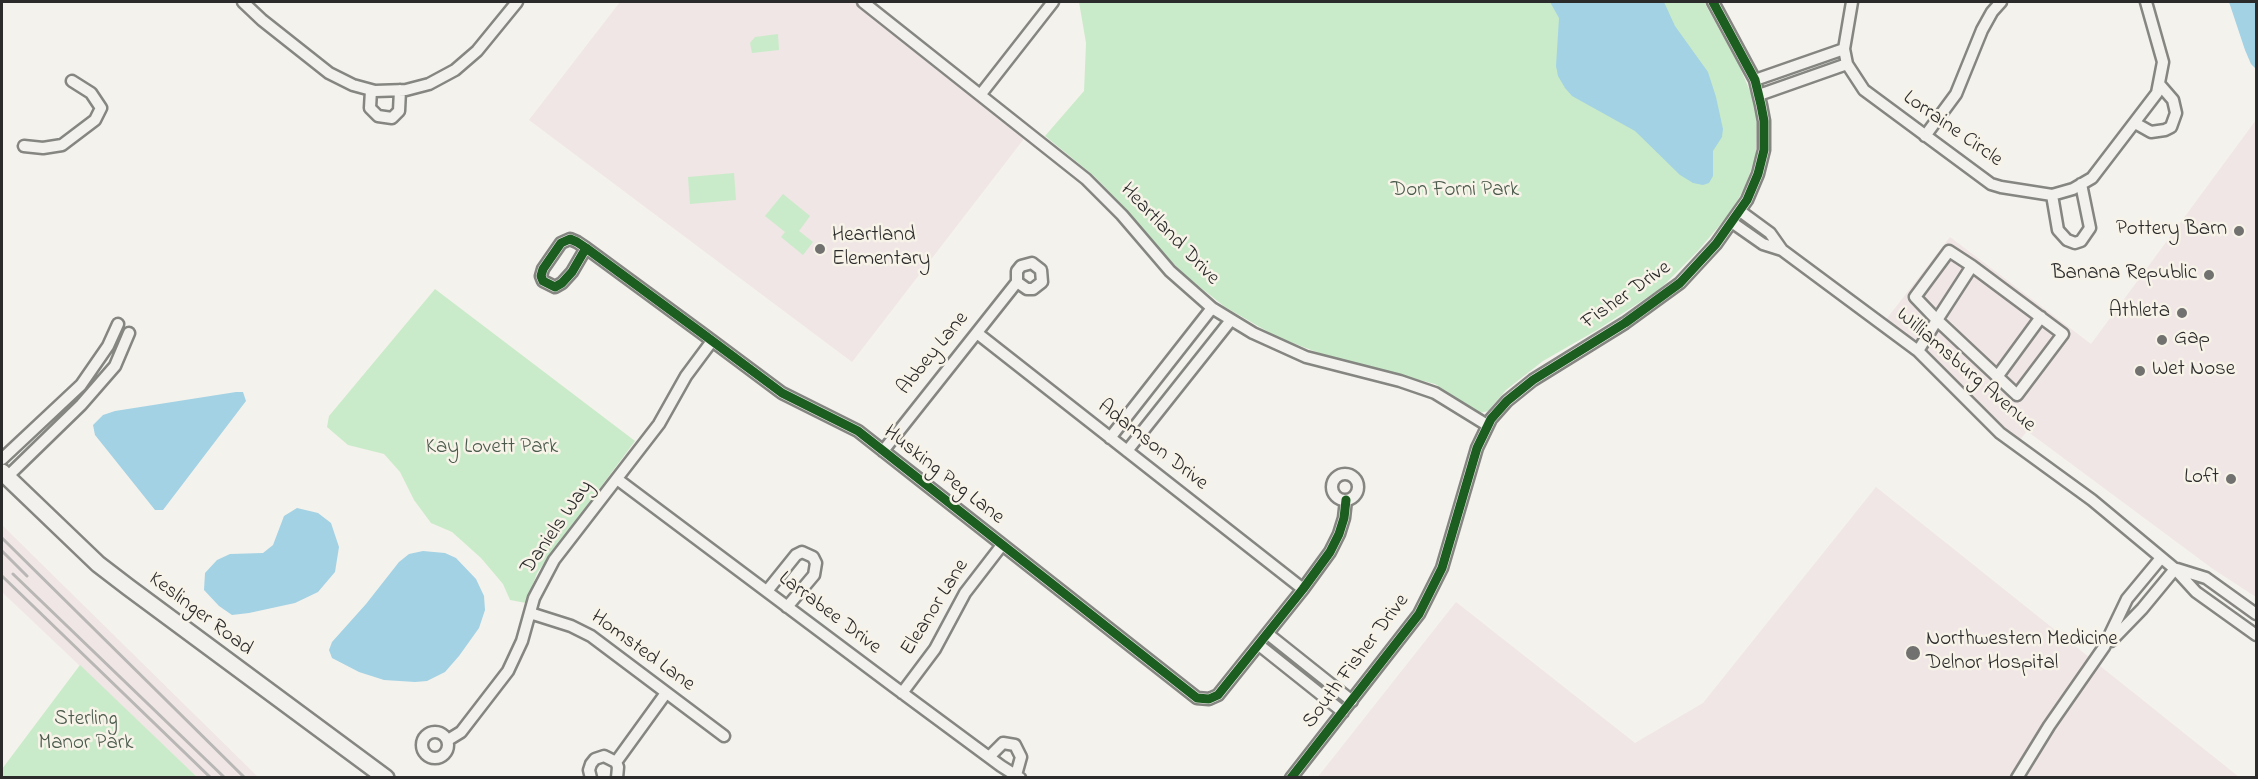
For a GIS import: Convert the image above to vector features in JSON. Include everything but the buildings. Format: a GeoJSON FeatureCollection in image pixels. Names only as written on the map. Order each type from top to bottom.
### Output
{"type":"FeatureCollection","features":[{"type":"Feature","properties":{"kind":"main road","name":"Keslinger Road"},"geometry":{"type":"LineString","coordinates":[[4,474],[91,557],[128,588],[386,777]]}},
{"type":"Feature","properties":{"kind":"street"},"geometry":{"type":"LineString","coordinates":[[243,2],[329,73],[353,85],[371,90],[400,90],[429,84],[455,70],[477,51],[517,2]]}},
{"type":"Feature","properties":{"kind":"street"},"geometry":{"type":"LineString","coordinates":[[981,94],[1053,2]]}},
{"type":"Feature","properties":{"kind":"street","name":"Fisher Drive"},"geometry":{"type":"LineString","coordinates":[[1487,425],[1507,401],[1533,380],[1663,297],[1698,265],[1733,223],[1754,185],[1764,150],[1764,121],[1759,94],[1755,80],[1713,2]]}},
{"type":"Feature","properties":{"kind":"street","name":"Lorraine Circle"},"geometry":{"type":"LineString","coordinates":[[1852,2],[1844,49],[1847,64],[1864,90],[1991,184],[2001,188],[2052,195],[2063,193],[2092,178],[2151,102],[2160,84],[2163,62],[2146,2]]}},
{"type":"Feature","properties":{"kind":"street"},"geometry":{"type":"LineString","coordinates":[[1925,136],[1956,94],[1982,30],[1992,12],[2001,2]]}},
{"type":"Feature","properties":{"kind":"street","name":"Heartland Drive"},"geometry":{"type":"LineString","coordinates":[[867,3],[1086,179],[1122,215],[1170,271],[1212,308],[1253,333],[1306,357],[1400,381],[1435,393],[1487,425]]}},
{"type":"Feature","properties":{"kind":"street"},"geometry":{"type":"LineString","coordinates":[[1755,80],[1844,49]]}},
{"type":"Feature","properties":{"kind":"street"},"geometry":{"type":"LineString","coordinates":[[1759,94],[1847,64]]}},
{"type":"Feature","properties":{"kind":"street"},"geometry":{"type":"LineString","coordinates":[[24,146],[43,148],[62,145],[95,120],[101,108],[91,93],[72,81]]}},
{"type":"Feature","properties":{"kind":"street"},"geometry":{"type":"LineString","coordinates":[[2135,123],[2151,132],[2171,127],[2176,113],[2173,100],[2160,84]]}},
{"type":"Feature","properties":{"kind":"street"},"geometry":{"type":"LineString","coordinates":[[371,90],[370,108],[378,116],[392,118],[399,111],[400,90]]}},
{"type":"Feature","properties":{"kind":"street"},"geometry":{"type":"LineString","coordinates":[[2052,195],[2058,230],[2067,240],[2075,243],[2081,241],[2090,228],[2081,184]]}},
{"type":"Feature","properties":{"kind":"street","name":"Williamsburg Avenue"},"geometry":{"type":"LineString","coordinates":[[1740,211],[1770,233],[1782,250],[1918,351],[2000,433],[2092,500],[2175,569],[2196,592],[2256,635]]}},
{"type":"Feature","properties":{"kind":"street","name":"Williamsburg Avenue"},"geometry":{"type":"LineString","coordinates":[[1733,223],[1763,244],[1782,250]]}},
{"type":"Feature","properties":{"kind":"street","name":"Husking Peg Lane"},"geometry":{"type":"LineString","coordinates":[[586,248],[572,272],[562,283],[555,287],[543,281],[541,276],[543,269],[561,243],[570,239],[586,248],[788,397],[850,426],[1197,698],[1209,699],[1218,695],[1303,589],[1330,552],[1344,518],[1346,500]]}},
{"type":"Feature","properties":{"kind":"street"},"geometry":{"type":"LineString","coordinates":[[1949,250],[1972,266],[2063,334],[2017,395],[1936,320],[1915,297],[1949,250]]}},
{"type":"Feature","properties":{"kind":"street"},"geometry":{"type":"LineString","coordinates":[[1918,351],[1972,266]]}},
{"type":"Feature","properties":{"kind":"street","name":"Abbey Lane"},"geometry":{"type":"LineString","coordinates":[[882,451],[1017,282]]}},
{"type":"Feature","properties":{"kind":"street"},"geometry":{"type":"LineString","coordinates":[[1110,438],[1212,308]]}},
{"type":"Feature","properties":{"kind":"street"},"geometry":{"type":"LineString","coordinates":[[1997,377],[2041,317]]}},
{"type":"Feature","properties":{"kind":"street"},"geometry":{"type":"LineString","coordinates":[[1127,451],[1231,320]]}},
{"type":"Feature","properties":{"kind":"street"},"geometry":{"type":"LineString","coordinates":[[2,459],[81,385],[108,346],[118,324]]}},
{"type":"Feature","properties":{"kind":"street"},"geometry":{"type":"LineString","coordinates":[[4,474],[81,405],[115,366],[129,333]]}},
{"type":"Feature","properties":{"kind":"street","name":"Adamson Drive"},"geometry":{"type":"LineString","coordinates":[[976,333],[1303,589]]}},
{"type":"Feature","properties":{"kind":"street","name":"Daniels Way"},"geometry":{"type":"LineString","coordinates":[[448,740],[461,732],[516,659],[537,591],[554,560],[658,424],[686,376],[712,341]]}},
{"type":"Feature","properties":{"kind":"street","name":"South Fisher Drive"},"geometry":{"type":"LineString","coordinates":[[1291,777],[1419,614],[1427,600],[1448,550],[1470,468],[1487,425]]}},
{"type":"Feature","properties":{"kind":"street","name":"Larrabee Drive"},"geometry":{"type":"LineString","coordinates":[[617,479],[902,693],[1018,776]]}},
{"type":"Feature","properties":{"kind":"street","name":"Eleanor Lane"},"geometry":{"type":"LineString","coordinates":[[902,693],[935,649],[965,593],[1002,545]]}},
{"type":"Feature","properties":{"kind":"street"},"geometry":{"type":"LineString","coordinates":[[767,591],[796,555],[802,552],[813,557],[816,563],[814,575],[788,607]]}},
{"type":"Feature","properties":{"kind":"street"},"geometry":{"type":"LineString","coordinates":[[2018,777],[2049,726],[2104,647],[2127,599],[2161,558]]}},
{"type":"Feature","properties":{"kind":"street"},"geometry":{"type":"LineString","coordinates":[[2104,647],[2142,609],[2175,569]]}},
{"type":"Feature","properties":{"kind":"street","name":"Williamsburg Avenue"},"geometry":{"type":"LineString","coordinates":[[2175,569],[2206,578],[2256,614]]}},
{"type":"Feature","properties":{"kind":"street","name":"Homsted Lane"},"geometry":{"type":"LineString","coordinates":[[530,614],[571,626],[591,636],[724,736]]}},
{"type":"Feature","properties":{"kind":"street"},"geometry":{"type":"LineString","coordinates":[[1268,634],[1352,700]]}},
{"type":"Feature","properties":{"kind":"street"},"geometry":{"type":"LineString","coordinates":[[1259,645],[1343,712]]}},
{"type":"Feature","properties":{"kind":"street"},"geometry":{"type":"LineString","coordinates":[[616,762],[666,693]]}},
{"type":"Feature","properties":{"kind":"street"},"geometry":{"type":"LineString","coordinates":[[989,757],[1003,743],[1015,745],[1021,757],[1018,776]]}},
{"type":"Feature","properties":{"kind":"street"},"geometry":{"type":"LineString","coordinates":[[591,777],[589,770],[595,759],[604,756],[616,762],[617,777]]}},
{"type":"Feature","properties":{"kind":"shaded area","name":"Heartland Elementary"},"geometry":{"type":"Polygon","coordinates":[[[620,2],[857,2],[1026,136],[852,362],[529,120],[620,2]]]}},
{"type":"Feature","properties":{"kind":"shaded area"},"geometry":{"type":"Polygon","coordinates":[[[2256,120],[2256,597],[2213,569],[2027,431],[2016,445],[1939,362],[1885,321],[1950,237],[2091,344],[2256,120]]]}},
{"type":"Feature","properties":{"kind":"shaded area","name":"Northwestern Medicine Delnor Hospital"},"geometry":{"type":"Polygon","coordinates":[[[1876,487],[2239,777],[1317,778],[1456,602],[1635,743],[1703,703],[1876,487]]]}},
{"type":"Feature","properties":{"kind":"shaded area"},"geometry":{"type":"Polygon","coordinates":[[[2,525],[258,777],[197,777],[2,592],[2,525]]]}},
{"type":"Feature","properties":{"kind":"green space","name":"Don Forni Park"},"geometry":{"type":"Polygon","coordinates":[[[1079,2],[1704,2],[1739,65],[1754,101],[1757,118],[1756,155],[1745,187],[1731,212],[1697,252],[1660,289],[1597,330],[1543,361],[1506,390],[1488,411],[1480,413],[1435,384],[1327,356],[1277,337],[1225,307],[1186,276],[1158,248],[1129,212],[1094,176],[1045,136],[1084,91],[1086,43],[1079,2]]]}},
{"type":"Feature","properties":{"kind":"green space"},"geometry":{"type":"Polygon","coordinates":[[[778,34],[779,50],[752,53],[750,43],[755,37],[778,34]]]}},
{"type":"Feature","properties":{"kind":"green space"},"geometry":{"type":"Polygon","coordinates":[[[734,173],[736,200],[690,204],[688,177],[734,173]]]}},
{"type":"Feature","properties":{"kind":"green space"},"geometry":{"type":"Polygon","coordinates":[[[783,194],[810,216],[799,231],[813,242],[803,255],[781,237],[785,232],[765,216],[783,194]]]}},
{"type":"Feature","properties":{"kind":"green space","name":"Kay Lovett Park"},"geometry":{"type":"Polygon","coordinates":[[[435,289],[635,441],[537,573],[526,603],[510,600],[503,584],[481,558],[452,532],[431,523],[414,500],[400,472],[384,454],[348,445],[327,427],[329,416],[435,289]]]}},
{"type":"Feature","properties":{"kind":"green space","name":"Sterling Manor Park"},"geometry":{"type":"Polygon","coordinates":[[[80,665],[197,777],[2,777],[2,769],[80,665]]]}},
{"type":"Feature","properties":{"kind":"water"},"geometry":{"type":"Polygon","coordinates":[[[1550,2],[1664,2],[1675,26],[1708,72],[1716,97],[1723,129],[1722,137],[1713,151],[1713,176],[1709,183],[1703,185],[1693,183],[1680,175],[1635,131],[1572,96],[1558,76],[1556,66],[1559,18],[1550,2]]]}},
{"type":"Feature","properties":{"kind":"water"},"geometry":{"type":"Polygon","coordinates":[[[2229,2],[2256,2],[2256,69],[2251,64],[2245,50],[2229,2]]]}},
{"type":"Feature","properties":{"kind":"water"},"geometry":{"type":"Polygon","coordinates":[[[243,392],[246,401],[163,510],[155,510],[95,435],[93,425],[103,415],[115,411],[243,392]]]}},
{"type":"Feature","properties":{"kind":"water"},"geometry":{"type":"Polygon","coordinates":[[[297,508],[318,513],[331,523],[339,547],[335,572],[318,592],[295,603],[232,615],[219,606],[204,590],[205,573],[217,560],[230,554],[263,553],[273,545],[284,516],[297,508]]]}},
{"type":"Feature","properties":{"kind":"water"},"geometry":{"type":"Polygon","coordinates":[[[423,551],[445,553],[456,558],[476,579],[484,596],[485,610],[479,628],[459,656],[445,672],[427,681],[415,682],[384,680],[359,672],[332,658],[329,650],[332,642],[399,562],[409,554],[423,551]]]}},
{"type":"Feature","properties":{"kind":"railway"},"geometry":{"type":"LineString","coordinates":[[2,538],[245,778]]}},
{"type":"Feature","properties":{"kind":"railway"},"geometry":{"type":"LineString","coordinates":[[2,551],[27,576]]}},
{"type":"Feature","properties":{"kind":"railway"},"geometry":{"type":"LineString","coordinates":[[13,574],[225,778]]}},
{"type":"Feature","properties":{"kind":"railway"},"geometry":{"type":"LineString","coordinates":[[2,576],[211,778]]}},
{"type":"Feature","properties":{"kind":"cycle path"},"geometry":{"type":"LineString","coordinates":[[1291,778],[1419,614],[1442,568],[1477,448],[1491,419],[1507,401],[1533,380],[1625,323],[1680,283],[1716,244],[1747,200],[1758,174],[1764,150],[1764,121],[1755,80],[1713,2]]}},
{"type":"Feature","properties":{"kind":"cycle path"},"geometry":{"type":"LineString","coordinates":[[586,248],[572,272],[562,283],[555,287],[543,281],[541,276],[543,269],[561,243],[570,239],[577,242],[586,248],[703,334],[782,393],[858,431],[1197,698],[1209,699],[1218,695],[1303,589],[1330,552],[1339,534],[1346,500]]}},
{"type":"Feature","properties":{"kind":"place","name":"Pottery Barn"},"geometry":{"type":"Point","coordinates":[2239,231]}},
{"type":"Feature","properties":{"kind":"place","name":"Heartland Elementary"},"geometry":{"type":"Point","coordinates":[820,249]}},
{"type":"Feature","properties":{"kind":"place","name":"Banana Republic"},"geometry":{"type":"Point","coordinates":[2209,275]}},
{"type":"Feature","properties":{"kind":"place","name":"Athleta"},"geometry":{"type":"Point","coordinates":[2182,313]}},
{"type":"Feature","properties":{"kind":"place","name":"Gap"},"geometry":{"type":"Point","coordinates":[2162,340]}},
{"type":"Feature","properties":{"kind":"place","name":"Wet Nose"},"geometry":{"type":"Point","coordinates":[2140,371]}},
{"type":"Feature","properties":{"kind":"place","name":"Loft"},"geometry":{"type":"Point","coordinates":[2231,479]}},
{"type":"Feature","properties":{"kind":"place","name":"Northwestern Medicine Delnor Hospital"},"geometry":{"type":"Point","coordinates":[1913,653]}}]}
